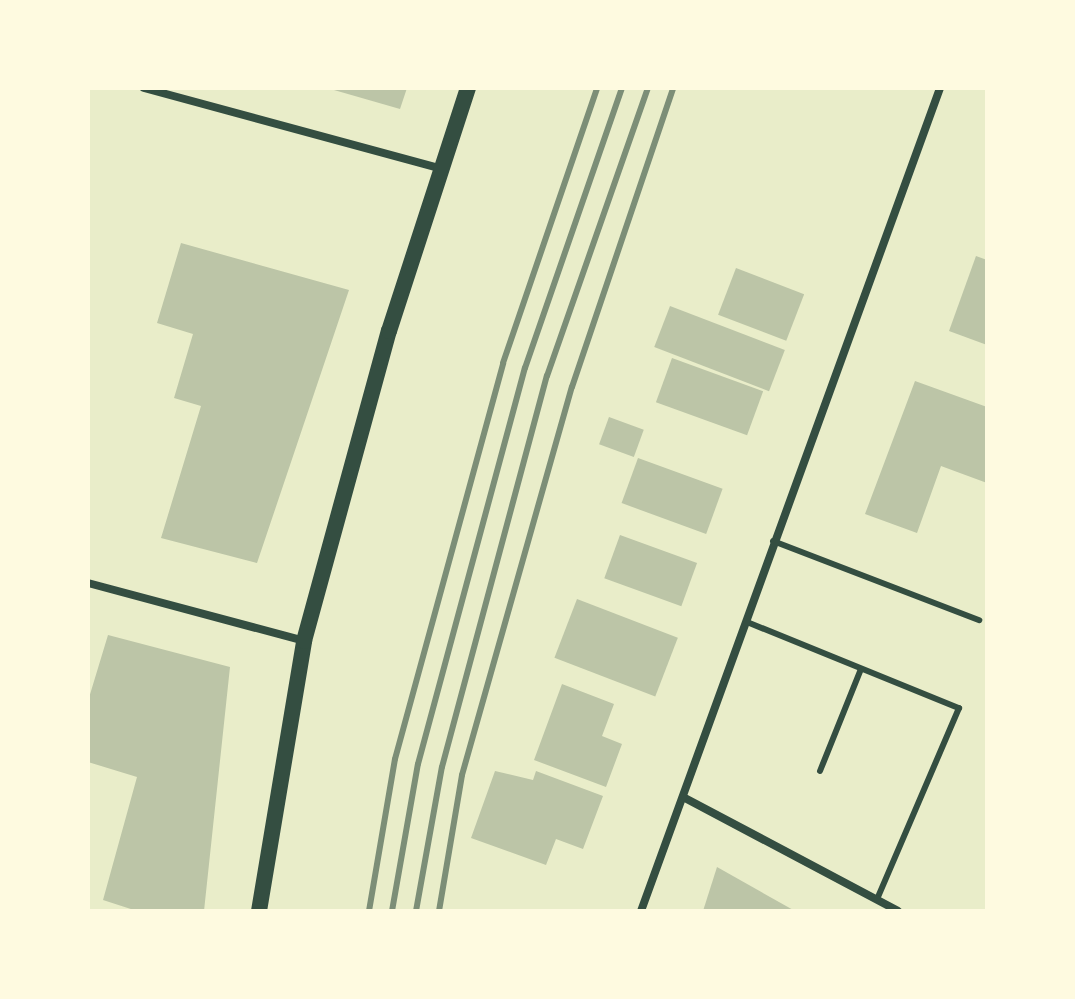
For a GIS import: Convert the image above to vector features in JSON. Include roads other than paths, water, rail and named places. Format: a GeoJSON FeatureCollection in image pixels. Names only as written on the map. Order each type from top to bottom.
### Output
{"type":"FeatureCollection","features":[{"type":"Feature","properties":{"kind":"main road"},"geometry":{"type":"LineString","coordinates":[[259,911],[304,641],[438,168],[468,88]]}},
{"type":"Feature","properties":{"kind":"street"},"geometry":{"type":"LineString","coordinates":[[144,88],[438,168]]}},
{"type":"Feature","properties":{"kind":"street"},"geometry":{"type":"LineString","coordinates":[[641,911],[940,88]]}},
{"type":"Feature","properties":{"kind":"street"},"geometry":{"type":"LineString","coordinates":[[88,583],[304,641]]}},
{"type":"Feature","properties":{"kind":"street"},"geometry":{"type":"LineString","coordinates":[[683,797],[898,911]]}},
{"type":"Feature","properties":{"kind":"lane"},"geometry":{"type":"LineString","coordinates":[[773,541],[979,620]]}},
{"type":"Feature","properties":{"kind":"lane"},"geometry":{"type":"LineString","coordinates":[[747,622],[959,708],[877,899]]}},
{"type":"Feature","properties":{"kind":"lane"},"geometry":{"type":"LineString","coordinates":[[820,771],[861,669]]}},
{"type":"Feature","properties":{"kind":"railway"},"geometry":{"type":"LineString","coordinates":[[369,911],[395,759],[503,363],[597,88]]}},
{"type":"Feature","properties":{"kind":"railway"},"geometry":{"type":"LineString","coordinates":[[392,911],[418,764],[525,368],[622,88]]}},
{"type":"Feature","properties":{"kind":"railway"},"geometry":{"type":"LineString","coordinates":[[416,911],[442,767],[547,376],[648,88]]}},
{"type":"Feature","properties":{"kind":"railway"},"geometry":{"type":"LineString","coordinates":[[439,911],[462,775],[572,387],[673,88]]}}]}
